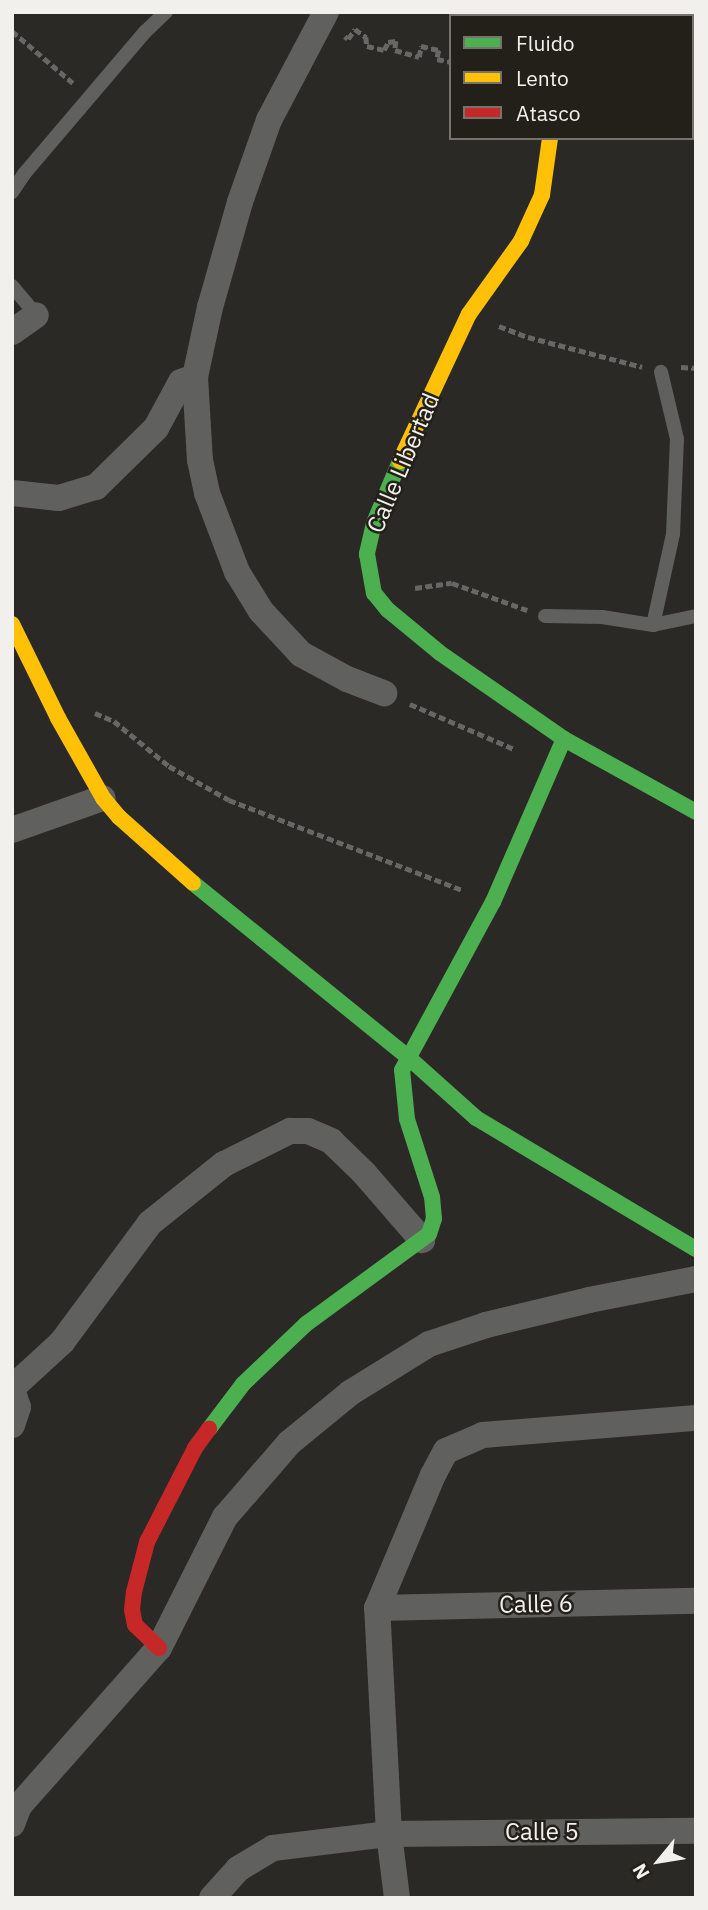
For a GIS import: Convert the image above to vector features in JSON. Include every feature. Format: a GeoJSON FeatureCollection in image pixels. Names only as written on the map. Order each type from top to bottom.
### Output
{"type":"FeatureCollection","features":[{"type":"Feature","properties":{"kind":"street"},"geometry":{"type":"LineString","coordinates":[[324,15],[269,120],[214,293],[195,377],[200,460],[208,493],[237,572],[261,611],[301,654],[347,679],[384,693]]}},
{"type":"Feature","properties":{"kind":"street","name":"Calle Libertad"},"geometry":{"type":"LineString","coordinates":[[374,593],[367,554],[374,523],[404,451],[469,314],[520,241],[537,206],[542,195],[550,140]]}},
{"type":"Feature","properties":{"kind":"street"},"geometry":{"type":"LineString","coordinates":[[12,332],[36,315]]}},
{"type":"Feature","properties":{"kind":"street"},"geometry":{"type":"LineString","coordinates":[[12,493],[59,498],[96,487],[156,428],[181,382],[195,377]]}},
{"type":"Feature","properties":{"kind":"street"},"geometry":{"type":"LineString","coordinates":[[374,593],[388,610],[440,653],[564,739],[696,813]]}},
{"type":"Feature","properties":{"kind":"street"},"geometry":{"type":"LineString","coordinates":[[12,624],[58,718],[103,798],[119,817],[221,908],[409,1058],[476,1118],[696,1249]]}},
{"type":"Feature","properties":{"kind":"street"},"geometry":{"type":"LineString","coordinates":[[159,1648],[135,1625],[132,1610],[134,1592],[147,1542],[195,1448],[243,1384],[306,1324],[429,1234],[434,1219],[429,1186],[402,1094],[402,1070],[493,902],[564,739]]}},
{"type":"Feature","properties":{"kind":"street"},"geometry":{"type":"LineString","coordinates":[[12,830],[103,798]]}},
{"type":"Feature","properties":{"kind":"street"},"geometry":{"type":"LineString","coordinates":[[12,1425],[18,1407],[12,1389],[62,1342],[150,1223],[224,1164],[290,1131],[308,1131],[331,1141],[365,1173],[422,1240]]}},
{"type":"Feature","properties":{"kind":"street"},"geometry":{"type":"LineString","coordinates":[[15,1810],[159,1648],[226,1517],[289,1443],[350,1393],[429,1344],[589,1300],[696,1279]]}},
{"type":"Feature","properties":{"kind":"street"},"geometry":{"type":"LineString","coordinates":[[397,1898],[389,1833],[377,1608],[433,1475],[446,1451],[483,1434],[696,1418]]}},
{"type":"Feature","properties":{"kind":"street","name":"Calle 6"},"geometry":{"type":"LineString","coordinates":[[377,1608],[696,1601]]}},
{"type":"Feature","properties":{"kind":"street","name":"Calle 5"},"geometry":{"type":"LineString","coordinates":[[212,1898],[238,1869],[273,1849],[389,1833],[696,1831]]}},
{"type":"Feature","properties":{"kind":"lane"},"geometry":{"type":"LineString","coordinates":[[12,192],[24,174],[145,32],[166,12]]}},
{"type":"Feature","properties":{"kind":"lane"},"geometry":{"type":"LineString","coordinates":[[12,286],[36,315]]}},
{"type":"Feature","properties":{"kind":"lane"},"geometry":{"type":"LineString","coordinates":[[653,625],[673,534],[677,439],[661,372]]}},
{"type":"Feature","properties":{"kind":"lane"},"geometry":{"type":"LineString","coordinates":[[545,616],[602,617],[653,625],[696,616]]}},
{"type":"Feature","properties":{"kind":"path"},"geometry":{"type":"LineString","coordinates":[[324,15],[348,39],[355,29],[366,37],[367,46],[384,50],[388,42],[396,41],[395,50],[419,57],[421,46],[439,50],[437,59],[449,61]]}},
{"type":"Feature","properties":{"kind":"path"},"geometry":{"type":"LineString","coordinates":[[12,31],[90,97]]}},
{"type":"Feature","properties":{"kind":"path"},"geometry":{"type":"LineString","coordinates":[[469,314],[528,337],[661,372],[680,367],[696,368]]}},
{"type":"Feature","properties":{"kind":"path"},"geometry":{"type":"LineString","coordinates":[[374,593],[452,583],[545,616]]}},
{"type":"Feature","properties":{"kind":"path"},"geometry":{"type":"LineString","coordinates":[[384,693],[554,765]]}},
{"type":"Feature","properties":{"kind":"path"},"geometry":{"type":"LineString","coordinates":[[58,718],[84,709],[114,721],[169,766],[229,800],[493,902]]}},
{"type":"Feature","properties":{"kind":"traffic: fast"},"geometry":{"type":"LineString","coordinates":[[400,461],[374,523],[367,554],[374,593],[388,610],[440,653],[564,739],[696,812]]}},
{"type":"Feature","properties":{"kind":"traffic: fast"},"geometry":{"type":"LineString","coordinates":[[209,1429],[243,1384],[306,1324],[429,1234],[434,1219],[432,1197],[407,1119],[402,1070],[493,902],[564,739]]}},
{"type":"Feature","properties":{"kind":"traffic: fast"},"geometry":{"type":"LineString","coordinates":[[193,883],[409,1058],[476,1118],[696,1249]]}},
{"type":"Feature","properties":{"kind":"traffic: slow"},"geometry":{"type":"LineString","coordinates":[[400,461],[469,314],[521,241],[542,195],[550,140]]}},
{"type":"Feature","properties":{"kind":"traffic: slow"},"geometry":{"type":"LineString","coordinates":[[12,624],[58,718],[103,798],[119,817],[193,883]]}},
{"type":"Feature","properties":{"kind":"traffic: jam"},"geometry":{"type":"LineString","coordinates":[[159,1648],[135,1625],[132,1610],[134,1592],[147,1542],[195,1448],[209,1429]]}}]}
